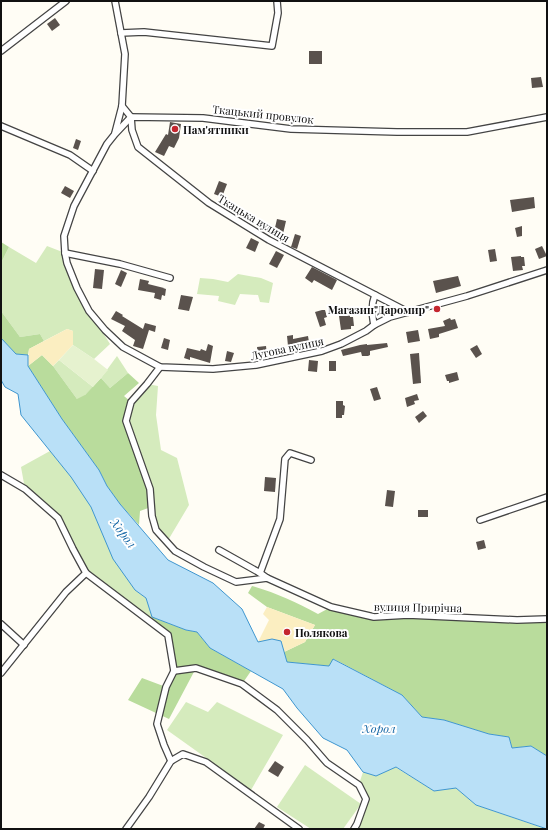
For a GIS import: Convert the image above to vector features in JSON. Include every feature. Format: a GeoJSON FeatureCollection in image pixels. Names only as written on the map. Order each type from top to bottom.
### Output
{"type":"FeatureCollection","features":[{"type":"Feature","properties":{"kind":"street"},"geometry":{"type":"LineString","coordinates":[[1,51],[66,1]]}},
{"type":"Feature","properties":{"kind":"street"},"geometry":{"type":"LineString","coordinates":[[114,1],[125,54],[122,106],[115,134]]}},
{"type":"Feature","properties":{"kind":"street"},"geometry":{"type":"LineString","coordinates":[[120,33],[144,32],[272,46],[278,13],[277,1]]}},
{"type":"Feature","properties":{"kind":"street","name":"Ткацька вулиця"},"geometry":{"type":"LineString","coordinates":[[122,106],[131,117],[132,130],[138,147],[209,203],[269,240],[408,312]]}},
{"type":"Feature","properties":{"kind":"street"},"geometry":{"type":"LineString","coordinates":[[131,117],[107,144],[74,206],[64,236],[65,253],[120,264],[170,278]]}},
{"type":"Feature","properties":{"kind":"street","name":"Ткацький провулок"},"geometry":{"type":"LineString","coordinates":[[131,117],[202,118],[291,129],[396,132],[467,132],[547,117]]}},
{"type":"Feature","properties":{"kind":"street"},"geometry":{"type":"LineString","coordinates":[[1,126],[70,155],[93,171]]}},
{"type":"Feature","properties":{"kind":"street","name":"Лугова вулиця"},"geometry":{"type":"LineString","coordinates":[[65,253],[67,263],[77,288],[89,311],[105,330],[123,347],[160,367],[212,370],[256,365],[322,352],[341,344],[390,317],[467,296],[547,270]]}},
{"type":"Feature","properties":{"kind":"street"},"geometry":{"type":"LineString","coordinates":[[374,325],[372,303],[375,295]]}},
{"type":"Feature","properties":{"kind":"street"},"geometry":{"type":"LineString","coordinates":[[160,367],[131,402],[126,421],[150,489],[152,516],[156,530],[175,552],[236,582],[267,578]]}},
{"type":"Feature","properties":{"kind":"street"},"geometry":{"type":"LineString","coordinates":[[260,573],[280,519],[285,459],[290,453],[311,460]]}},
{"type":"Feature","properties":{"kind":"street"},"geometry":{"type":"LineString","coordinates":[[1,476],[25,489],[58,518],[72,549],[86,573],[168,635],[174,670],[166,687],[157,724],[171,761]]}},
{"type":"Feature","properties":{"kind":"street"},"geometry":{"type":"LineString","coordinates":[[480,520],[547,497]]}},
{"type":"Feature","properties":{"kind":"street","name":"вулиця Прирічна"},"geometry":{"type":"LineString","coordinates":[[219,550],[267,578],[331,607],[374,617],[408,615],[517,620],[547,619]]}},
{"type":"Feature","properties":{"kind":"street"},"geometry":{"type":"LineString","coordinates":[[1,673],[66,592],[86,573]]}},
{"type":"Feature","properties":{"kind":"street"},"geometry":{"type":"LineString","coordinates":[[1,624],[24,645]]}},
{"type":"Feature","properties":{"kind":"street"},"geometry":{"type":"LineString","coordinates":[[174,670],[196,668],[242,684],[277,710],[307,740],[327,763],[359,785],[366,799],[354,829]]}},
{"type":"Feature","properties":{"kind":"street"},"geometry":{"type":"LineString","coordinates":[[126,829],[149,797],[171,761],[183,754],[206,762],[299,829]]}},
{"type":"Feature","properties":{"kind":"green space"},"geometry":{"type":"Polygon","coordinates":[[[1,242],[9,247],[1,263],[1,242]]]}},
{"type":"Feature","properties":{"kind":"green space"},"geometry":{"type":"Polygon","coordinates":[[[47,246],[65,253],[89,311],[110,344],[94,359],[73,345],[73,331],[67,329],[44,341],[40,334],[20,337],[1,311],[1,263],[9,247],[36,263],[47,246]]]}},
{"type":"Feature","properties":{"kind":"green space"},"geometry":{"type":"Polygon","coordinates":[[[238,274],[261,278],[273,283],[269,303],[260,302],[258,295],[240,294],[235,305],[218,301],[219,296],[197,294],[200,278],[228,282],[238,274]]]}},
{"type":"Feature","properties":{"kind":"green space"},"geometry":{"type":"Polygon","coordinates":[[[1,311],[20,337],[40,334],[44,341],[29,349],[28,355],[16,354],[1,338],[1,311]]]}},
{"type":"Feature","properties":{"kind":"green space"},"geometry":{"type":"Polygon","coordinates":[[[73,345],[108,370],[93,387],[59,360],[73,345]]]}},
{"type":"Feature","properties":{"kind":"green space"},"geometry":{"type":"Polygon","coordinates":[[[42,355],[53,366],[77,399],[85,395],[101,378],[110,388],[128,373],[139,383],[124,396],[131,402],[126,421],[150,489],[151,507],[140,511],[139,525],[120,504],[107,486],[99,470],[62,419],[28,366],[42,355]]]}},
{"type":"Feature","properties":{"kind":"green space"},"geometry":{"type":"Polygon","coordinates":[[[117,356],[128,373],[110,388],[101,378],[117,356]]]}},
{"type":"Feature","properties":{"kind":"green space"},"geometry":{"type":"Polygon","coordinates":[[[59,360],[93,387],[85,395],[105,407],[77,399],[53,366],[59,360]]]}},
{"type":"Feature","properties":{"kind":"green space"},"geometry":{"type":"Polygon","coordinates":[[[147,384],[158,386],[156,415],[161,450],[177,458],[189,505],[167,542],[156,530],[126,421],[131,402],[147,384]]]}},
{"type":"Feature","properties":{"kind":"green space"},"geometry":{"type":"Polygon","coordinates":[[[50,451],[71,477],[91,507],[114,559],[135,590],[146,598],[152,617],[149,620],[87,572],[58,518],[25,489],[21,467],[50,451]]]}},
{"type":"Feature","properties":{"kind":"green space"},"geometry":{"type":"Polygon","coordinates":[[[252,586],[286,598],[318,614],[331,607],[374,617],[547,619],[547,756],[531,746],[512,748],[509,737],[489,734],[444,720],[422,717],[402,695],[334,659],[329,666],[287,662],[284,652],[305,642],[315,625],[267,607],[248,593],[252,586]]]}},
{"type":"Feature","properties":{"kind":"green space"},"geometry":{"type":"Polygon","coordinates":[[[152,617],[186,630],[197,632],[210,648],[251,671],[242,684],[196,668],[169,719],[128,700],[142,678],[166,687],[174,671],[168,635],[149,620],[152,617]]]}},
{"type":"Feature","properties":{"kind":"green space"},"geometry":{"type":"Polygon","coordinates":[[[186,702],[208,712],[217,702],[283,735],[251,790],[167,730],[186,702]]]}},
{"type":"Feature","properties":{"kind":"green space"},"geometry":{"type":"Polygon","coordinates":[[[305,765],[361,804],[343,829],[311,829],[277,807],[305,765]]]}},
{"type":"Feature","properties":{"kind":"green space"},"geometry":{"type":"Polygon","coordinates":[[[395,767],[434,791],[456,788],[476,805],[546,829],[354,829],[366,799],[351,779],[360,781],[363,772],[376,776],[395,767]]]}},
{"type":"Feature","properties":{"kind":"sand"},"geometry":{"type":"Polygon","coordinates":[[[67,329],[73,331],[73,345],[53,366],[42,355],[28,366],[29,349],[67,329]]]}},
{"type":"Feature","properties":{"kind":"sand","name":"Полякова"},"geometry":{"type":"Polygon","coordinates":[[[267,607],[315,625],[305,642],[284,652],[281,641],[258,642],[269,620],[263,614],[267,607]]]}},
{"type":"Feature","properties":{"kind":"water","name":"Хорол"},"geometry":{"type":"Polygon","coordinates":[[[1,338],[16,354],[28,355],[28,366],[62,419],[99,470],[107,486],[120,504],[168,560],[213,583],[242,609],[258,642],[272,639],[281,641],[287,662],[329,666],[333,659],[402,695],[422,717],[444,720],[489,734],[509,737],[512,748],[531,746],[547,756],[547,829],[476,805],[456,788],[434,791],[396,767],[376,776],[363,772],[347,750],[323,738],[283,689],[210,648],[197,632],[186,630],[152,617],[146,598],[135,590],[113,559],[91,507],[71,477],[21,415],[18,394],[5,387],[1,380],[1,338]]]}},
{"type":"Feature","properties":{"kind":"building"},"geometry":{"type":"Polygon","coordinates":[[[55,18],[60,25],[52,31],[47,24],[55,18]]]}},
{"type":"Feature","properties":{"kind":"building"},"geometry":{"type":"Polygon","coordinates":[[[309,51],[322,51],[322,64],[309,64],[309,51]]]}},
{"type":"Feature","properties":{"kind":"building"},"geometry":{"type":"Polygon","coordinates":[[[541,77],[543,87],[532,88],[531,78],[541,77]]]}},
{"type":"Feature","properties":{"kind":"building"},"geometry":{"type":"Polygon","coordinates":[[[170,122],[181,124],[179,138],[174,148],[169,146],[164,156],[155,152],[166,134],[168,135],[170,122]]]}},
{"type":"Feature","properties":{"kind":"building"},"geometry":{"type":"Polygon","coordinates":[[[76,139],[81,141],[78,150],[73,148],[76,139]]]}},
{"type":"Feature","properties":{"kind":"building"},"geometry":{"type":"Polygon","coordinates":[[[219,181],[227,184],[222,197],[214,194],[219,181]]]}},
{"type":"Feature","properties":{"kind":"building"},"geometry":{"type":"Polygon","coordinates":[[[65,186],[74,191],[70,198],[61,193],[65,186]]]}},
{"type":"Feature","properties":{"kind":"building"},"geometry":{"type":"Polygon","coordinates":[[[534,197],[535,208],[512,212],[510,200],[534,197]]]}},
{"type":"Feature","properties":{"kind":"building"},"geometry":{"type":"Polygon","coordinates":[[[277,219],[286,221],[283,234],[274,232],[277,219]]]}},
{"type":"Feature","properties":{"kind":"building"},"geometry":{"type":"Polygon","coordinates":[[[522,226],[522,236],[517,237],[515,228],[522,226]]]}},
{"type":"Feature","properties":{"kind":"building"},"geometry":{"type":"Polygon","coordinates":[[[295,234],[301,236],[297,249],[291,247],[295,234]]]}},
{"type":"Feature","properties":{"kind":"building"},"geometry":{"type":"Polygon","coordinates":[[[251,238],[259,242],[255,252],[246,248],[251,238]]]}},
{"type":"Feature","properties":{"kind":"building"},"geometry":{"type":"Polygon","coordinates":[[[542,246],[547,256],[539,259],[535,249],[542,246]]]}},
{"type":"Feature","properties":{"kind":"building"},"geometry":{"type":"Polygon","coordinates":[[[495,249],[497,261],[490,262],[488,250],[495,249]]]}},
{"type":"Feature","properties":{"kind":"building"},"geometry":{"type":"Polygon","coordinates":[[[276,251],[284,255],[277,268],[269,264],[276,251]]]}},
{"type":"Feature","properties":{"kind":"building"},"geometry":{"type":"Polygon","coordinates":[[[511,257],[524,257],[525,266],[522,266],[523,270],[513,271],[511,257]]]}},
{"type":"Feature","properties":{"kind":"building"},"geometry":{"type":"Polygon","coordinates":[[[312,267],[337,280],[332,290],[314,280],[312,283],[305,278],[312,267]]]}},
{"type":"Feature","properties":{"kind":"building"},"geometry":{"type":"Polygon","coordinates":[[[95,269],[104,270],[102,289],[93,288],[95,269]]]}},
{"type":"Feature","properties":{"kind":"building"},"geometry":{"type":"Polygon","coordinates":[[[121,270],[127,273],[121,287],[115,284],[121,270]]]}},
{"type":"Feature","properties":{"kind":"building"},"geometry":{"type":"Polygon","coordinates":[[[458,276],[461,286],[436,293],[433,281],[458,276]]]}},
{"type":"Feature","properties":{"kind":"building"},"geometry":{"type":"Polygon","coordinates":[[[140,279],[149,281],[148,284],[166,289],[165,296],[162,295],[161,300],[154,298],[155,293],[138,290],[140,279]]]}},
{"type":"Feature","properties":{"kind":"building"},"geometry":{"type":"Polygon","coordinates":[[[181,295],[193,297],[189,311],[178,309],[181,295]]]}},
{"type":"Feature","properties":{"kind":"building"},"geometry":{"type":"Polygon","coordinates":[[[325,310],[327,317],[324,318],[326,325],[320,327],[315,312],[325,310]]]}},
{"type":"Feature","properties":{"kind":"building"},"geometry":{"type":"Polygon","coordinates":[[[116,311],[143,329],[145,323],[156,326],[155,332],[149,330],[143,349],[133,346],[135,340],[122,331],[125,326],[111,319],[116,311]]]}},
{"type":"Feature","properties":{"kind":"building"},"geometry":{"type":"Polygon","coordinates":[[[350,315],[350,317],[353,317],[354,326],[351,326],[351,329],[341,330],[339,316],[350,315]]]}},
{"type":"Feature","properties":{"kind":"building"},"geometry":{"type":"Polygon","coordinates":[[[450,318],[451,320],[455,319],[458,328],[439,334],[439,337],[430,339],[428,329],[445,326],[443,321],[450,318]]]}},
{"type":"Feature","properties":{"kind":"building"},"geometry":{"type":"Polygon","coordinates":[[[418,330],[420,341],[408,343],[406,332],[418,330]]]}},
{"type":"Feature","properties":{"kind":"building"},"geometry":{"type":"Polygon","coordinates":[[[293,335],[293,339],[308,336],[310,348],[303,349],[302,345],[288,346],[287,336],[293,335]]]}},
{"type":"Feature","properties":{"kind":"building"},"geometry":{"type":"Polygon","coordinates":[[[164,338],[170,340],[168,350],[161,348],[164,338]]]}},
{"type":"Feature","properties":{"kind":"building"},"geometry":{"type":"Polygon","coordinates":[[[387,343],[388,347],[370,351],[370,355],[368,356],[362,356],[361,352],[343,356],[341,350],[360,345],[387,343]]]}},
{"type":"Feature","properties":{"kind":"building"},"geometry":{"type":"Polygon","coordinates":[[[208,344],[213,346],[210,363],[190,357],[190,360],[184,358],[187,348],[206,351],[208,344]]]}},
{"type":"Feature","properties":{"kind":"building"},"geometry":{"type":"Polygon","coordinates":[[[477,345],[482,354],[476,358],[470,349],[477,345]]]}},
{"type":"Feature","properties":{"kind":"building"},"geometry":{"type":"Polygon","coordinates":[[[266,346],[267,356],[258,357],[257,347],[266,346]]]}},
{"type":"Feature","properties":{"kind":"building"},"geometry":{"type":"Polygon","coordinates":[[[227,351],[234,353],[231,362],[225,361],[227,351]]]}},
{"type":"Feature","properties":{"kind":"building"},"geometry":{"type":"Polygon","coordinates":[[[419,353],[421,383],[413,384],[410,354],[419,353]]]}},
{"type":"Feature","properties":{"kind":"building"},"geometry":{"type":"Polygon","coordinates":[[[309,360],[318,361],[317,372],[308,371],[309,360]]]}},
{"type":"Feature","properties":{"kind":"building"},"geometry":{"type":"Polygon","coordinates":[[[329,361],[336,361],[336,371],[329,371],[329,361]]]}},
{"type":"Feature","properties":{"kind":"building"},"geometry":{"type":"Polygon","coordinates":[[[457,372],[459,380],[449,383],[445,375],[457,372]]]}},
{"type":"Feature","properties":{"kind":"building"},"geometry":{"type":"Polygon","coordinates":[[[377,387],[381,399],[374,401],[370,389],[377,387]]]}},
{"type":"Feature","properties":{"kind":"building"},"geometry":{"type":"Polygon","coordinates":[[[417,394],[419,400],[414,401],[415,404],[407,407],[405,398],[417,394]]]}},
{"type":"Feature","properties":{"kind":"building"},"geometry":{"type":"Polygon","coordinates":[[[336,401],[343,401],[343,405],[345,406],[344,415],[342,415],[342,418],[336,418],[336,401]]]}},
{"type":"Feature","properties":{"kind":"building"},"geometry":{"type":"Polygon","coordinates":[[[423,411],[427,416],[419,423],[415,417],[423,411]]]}},
{"type":"Feature","properties":{"kind":"building"},"geometry":{"type":"Polygon","coordinates":[[[265,477],[276,478],[275,492],[264,491],[265,477]]]}},
{"type":"Feature","properties":{"kind":"building"},"geometry":{"type":"Polygon","coordinates":[[[387,490],[395,491],[393,507],[385,506],[387,490]]]}},
{"type":"Feature","properties":{"kind":"building"},"geometry":{"type":"Polygon","coordinates":[[[418,510],[428,510],[428,517],[418,517],[418,510]]]}},
{"type":"Feature","properties":{"kind":"building"},"geometry":{"type":"Polygon","coordinates":[[[484,540],[486,548],[478,550],[476,542],[484,540]]]}},
{"type":"Feature","properties":{"kind":"building"},"geometry":{"type":"Polygon","coordinates":[[[275,761],[284,767],[278,777],[268,771],[275,761]]]}},
{"type":"Feature","properties":{"kind":"building"},"geometry":{"type":"Polygon","coordinates":[[[259,822],[265,825],[263,829],[254,829],[259,822]]]}},
{"type":"Feature","properties":{"kind":"place","name":"Пам'ятники"},"geometry":{"type":"Point","coordinates":[175,129]}},
{"type":"Feature","properties":{"kind":"place","name":"Магазин\"Даромир\""},"geometry":{"type":"Point","coordinates":[437,309]}},
{"type":"Feature","properties":{"kind":"place","name":"Полякова"},"geometry":{"type":"Point","coordinates":[287,632]}}]}
